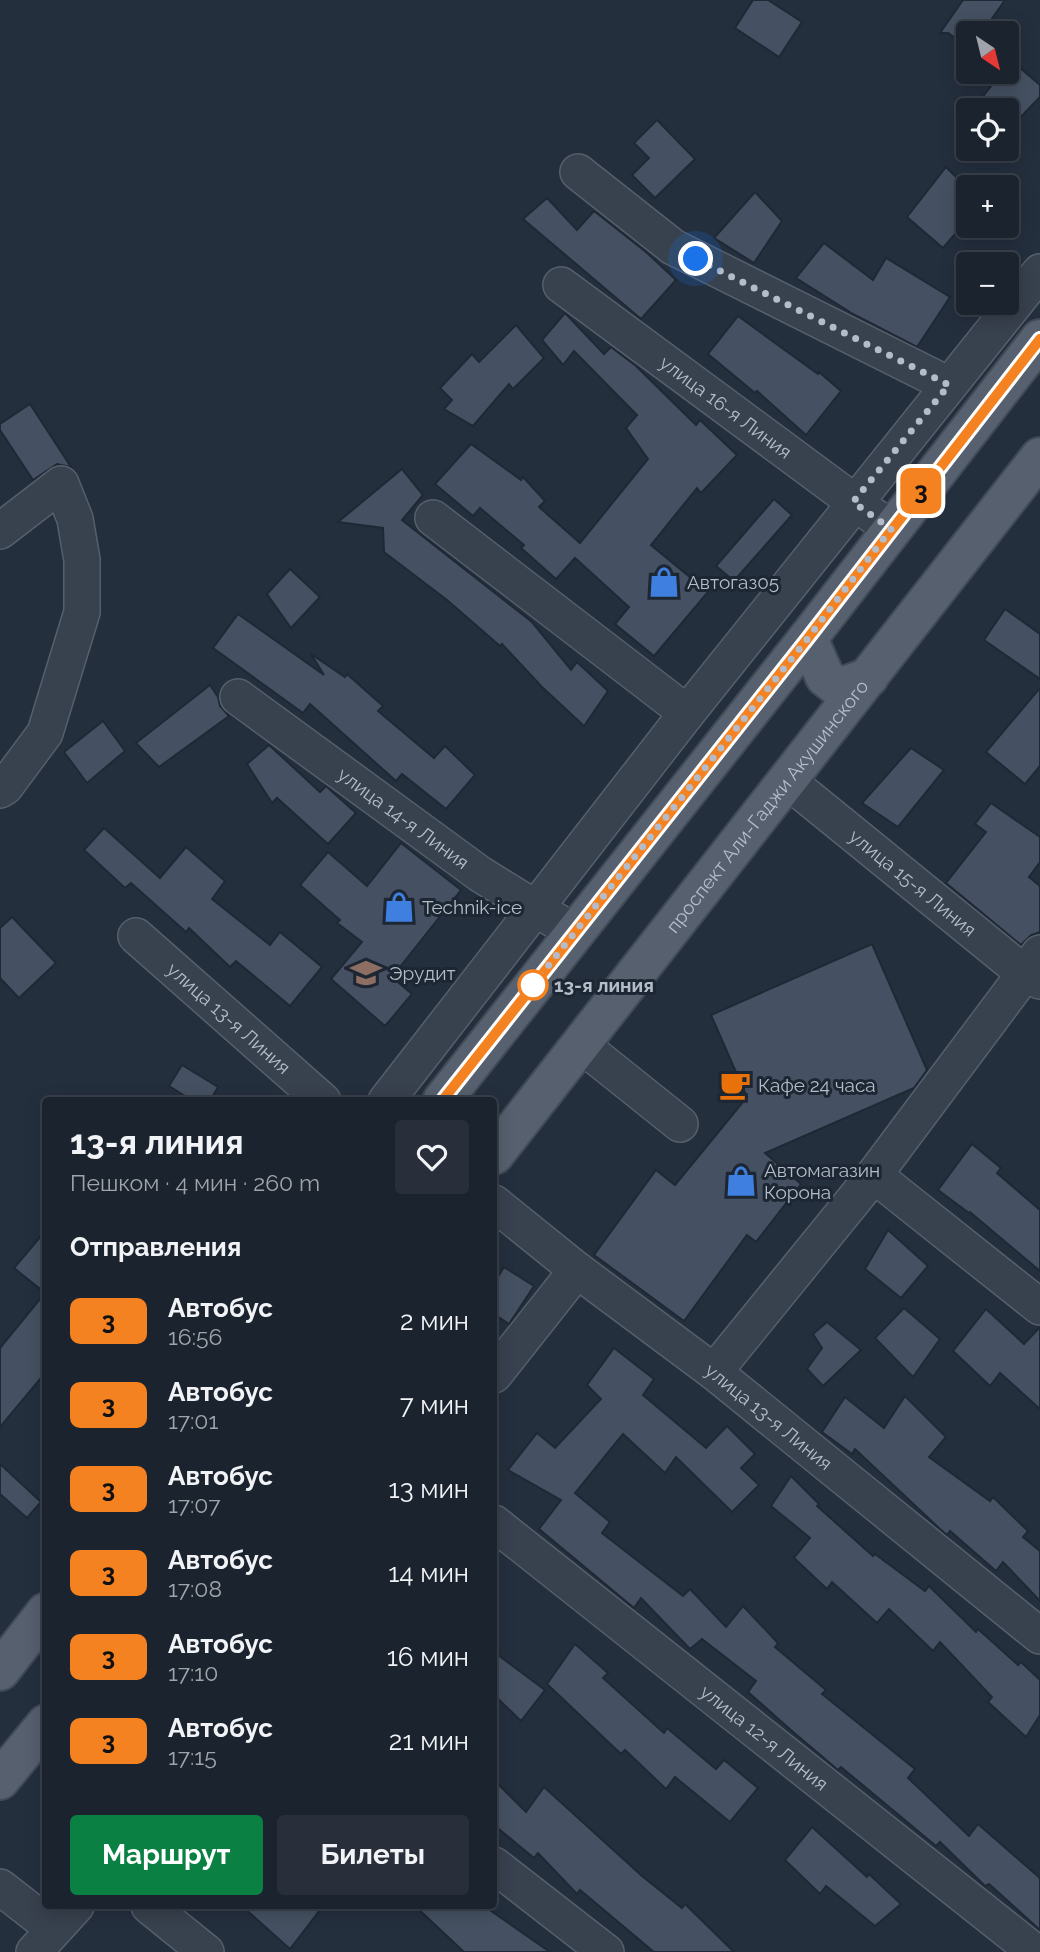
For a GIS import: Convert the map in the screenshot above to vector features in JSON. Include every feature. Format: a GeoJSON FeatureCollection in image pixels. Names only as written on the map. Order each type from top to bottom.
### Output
{"type":"FeatureCollection","features":[{"type":"Feature","properties":{"kind":"main road"},"geometry":{"type":"LineString","coordinates":[[445,1097],[1040,339]]}},
{"type":"Feature","properties":{"kind":"main road","name":"проспект Али-Гаджи Акушинского"},"geometry":{"type":"LineString","coordinates":[[497,1151],[1040,457]]}},
{"type":"Feature","properties":{"kind":"main road"},"geometry":{"type":"LineString","coordinates":[[808,638],[825,677],[839,688],[869,677]]}},
{"type":"Feature","properties":{"kind":"main road"},"geometry":{"type":"LineString","coordinates":[[0,1671],[42,1617]]}},
{"type":"Feature","properties":{"kind":"main road"},"geometry":{"type":"LineString","coordinates":[[0,1780],[42,1729]]}},
{"type":"Feature","properties":{"kind":"street"},"geometry":{"type":"LineString","coordinates":[[578,172],[673,247],[949,385]]}},
{"type":"Feature","properties":{"kind":"street"},"geometry":{"type":"LineString","coordinates":[[389,1097],[853,502],[1040,272]]}},
{"type":"Feature","properties":{"kind":"street","name":"улица 16-я Линия"},"geometry":{"type":"LineString","coordinates":[[561,285],[891,529]]}},
{"type":"Feature","properties":{"kind":"street"},"geometry":{"type":"LineString","coordinates":[[0,531],[61,485],[75,519],[82,560],[82,612],[45,733],[0,790]]}},
{"type":"Feature","properties":{"kind":"street"},"geometry":{"type":"LineString","coordinates":[[433,518],[687,713]]}},
{"type":"Feature","properties":{"kind":"street","name":"улица 14-я Линия"},"geometry":{"type":"LineString","coordinates":[[238,697],[480,874],[574,932]]}},
{"type":"Feature","properties":{"kind":"street","name":"улица 15-я Линия"},"geometry":{"type":"LineString","coordinates":[[788,780],[1035,969]]}},
{"type":"Feature","properties":{"kind":"street","name":"улица 13-я Линия"},"geometry":{"type":"LineString","coordinates":[[136,936],[318,1097]]}},
{"type":"Feature","properties":{"kind":"street"},"geometry":{"type":"LineString","coordinates":[[714,1372],[874,1175],[1035,969]]}},
{"type":"Feature","properties":{"kind":"street"},"geometry":{"type":"LineString","coordinates":[[580,1044],[680,1124]]}},
{"type":"Feature","properties":{"kind":"street"},"geometry":{"type":"LineString","coordinates":[[874,1175],[1040,1307]]}},
{"type":"Feature","properties":{"kind":"street","name":"улица 13-я Линия"},"geometry":{"type":"LineString","coordinates":[[497,1205],[577,1270],[714,1372],[1040,1636]]}},
{"type":"Feature","properties":{"kind":"street"},"geometry":{"type":"LineString","coordinates":[[497,1372],[577,1270]]}},
{"type":"Feature","properties":{"kind":"street","name":"улица 12-я Линия"},"geometry":{"type":"LineString","coordinates":[[497,1525],[1035,1952]]}},
{"type":"Feature","properties":{"kind":"street"},"geometry":{"type":"LineString","coordinates":[[497,1867],[606,1952]]}},
{"type":"Feature","properties":{"kind":"street"},"geometry":{"type":"LineString","coordinates":[[0,1887],[55,1929]]}},
{"type":"Feature","properties":{"kind":"street"},"geometry":{"type":"LineString","coordinates":[[153,1909],[206,1952]]}},
{"type":"Feature","properties":{"kind":"building"},"geometry":{"type":"Polygon","coordinates":[[[753,0],[768,0],[802,22],[779,57],[735,28],[753,0]]]}},
{"type":"Feature","properties":{"kind":"building"},"geometry":{"type":"Polygon","coordinates":[[[963,0],[1005,0],[990,21],[956,21],[956,39],[948,33],[940,33],[963,0]]]}},
{"type":"Feature","properties":{"kind":"building"},"geometry":{"type":"Polygon","coordinates":[[[1019,67],[1040,85],[1040,97],[1019,119],[1019,98],[982,98],[993,84],[1019,84],[1019,67]]]}},
{"type":"Feature","properties":{"kind":"building"},"geometry":{"type":"Polygon","coordinates":[[[657,120],[695,159],[655,198],[632,175],[649,158],[634,143],[657,120]]]}},
{"type":"Feature","properties":{"kind":"building"},"geometry":{"type":"Polygon","coordinates":[[[946,167],[956,177],[956,233],[943,248],[907,217],[946,167]]]}},
{"type":"Feature","properties":{"kind":"building"},"geometry":{"type":"Polygon","coordinates":[[[755,192],[782,221],[754,263],[714,238],[755,192]]]}},
{"type":"Feature","properties":{"kind":"building"},"geometry":{"type":"Polygon","coordinates":[[[547,198],[577,230],[594,211],[646,252],[676,280],[641,319],[523,219],[547,198]]]}},
{"type":"Feature","properties":{"kind":"building"},"geometry":{"type":"Polygon","coordinates":[[[824,243],[873,280],[886,258],[950,297],[917,347],[853,314],[796,278],[824,243]]]}},
{"type":"Feature","properties":{"kind":"building"},"geometry":{"type":"Polygon","coordinates":[[[565,313],[604,354],[611,347],[636,366],[696,425],[700,420],[737,455],[701,493],[697,488],[651,545],[708,592],[654,656],[615,624],[629,607],[575,558],[556,579],[521,548],[524,545],[480,508],[473,516],[435,484],[471,444],[521,480],[523,477],[545,501],[539,507],[580,543],[648,459],[626,428],[637,415],[574,351],[563,365],[542,340],[565,313]]]}},
{"type":"Feature","properties":{"kind":"building"},"geometry":{"type":"Polygon","coordinates":[[[738,316],[818,374],[819,372],[841,391],[806,435],[757,391],[755,393],[708,354],[738,316]]]}},
{"type":"Feature","properties":{"kind":"building"},"geometry":{"type":"Polygon","coordinates":[[[516,325],[544,358],[513,389],[509,384],[473,426],[444,409],[452,400],[440,388],[472,354],[479,362],[516,325]]]}},
{"type":"Feature","properties":{"kind":"building"},"geometry":{"type":"Polygon","coordinates":[[[30,404],[71,467],[57,464],[33,480],[0,430],[0,424],[30,404]]]}},
{"type":"Feature","properties":{"kind":"building"},"geometry":{"type":"Polygon","coordinates":[[[402,469],[423,495],[402,520],[532,622],[571,670],[577,662],[608,691],[584,726],[542,687],[502,644],[500,646],[447,600],[384,552],[383,528],[338,522],[402,469]]]}},
{"type":"Feature","properties":{"kind":"building"},"geometry":{"type":"Polygon","coordinates":[[[774,499],[792,515],[734,581],[716,566],[774,499]]]}},
{"type":"Feature","properties":{"kind":"building"},"geometry":{"type":"Polygon","coordinates":[[[290,569],[320,597],[291,628],[267,594],[290,569]]]}},
{"type":"Feature","properties":{"kind":"building"},"geometry":{"type":"Polygon","coordinates":[[[1005,609],[1040,634],[1040,679],[984,640],[1005,609]]]}},
{"type":"Feature","properties":{"kind":"building"},"geometry":{"type":"Polygon","coordinates":[[[238,614],[324,675],[311,654],[345,677],[347,674],[383,706],[378,711],[434,758],[445,746],[475,775],[446,809],[402,774],[396,781],[310,704],[303,713],[213,648],[238,614]]]}},
{"type":"Feature","properties":{"kind":"building"},"geometry":{"type":"Polygon","coordinates":[[[210,685],[220,706],[229,716],[159,767],[136,743],[210,685]]]}},
{"type":"Feature","properties":{"kind":"building"},"geometry":{"type":"Polygon","coordinates":[[[1040,688],[1040,766],[1025,784],[986,752],[1040,688]]]}},
{"type":"Feature","properties":{"kind":"building"},"geometry":{"type":"Polygon","coordinates":[[[103,721],[125,751],[87,783],[64,752],[103,721]]]}},
{"type":"Feature","properties":{"kind":"building"},"geometry":{"type":"Polygon","coordinates":[[[269,745],[320,792],[326,786],[356,813],[328,844],[277,798],[272,803],[247,764],[269,745]]]}},
{"type":"Feature","properties":{"kind":"building"},"geometry":{"type":"Polygon","coordinates":[[[911,748],[944,770],[898,827],[862,803],[911,748]]]}},
{"type":"Feature","properties":{"kind":"building"},"geometry":{"type":"Polygon","coordinates":[[[991,803],[1040,837],[1040,862],[1029,877],[1040,886],[1040,932],[1031,935],[1021,945],[946,883],[986,832],[975,824],[991,803]]]}},
{"type":"Feature","properties":{"kind":"building"},"geometry":{"type":"Polygon","coordinates":[[[104,828],[160,878],[186,847],[225,881],[212,899],[270,945],[280,932],[322,967],[290,1006],[236,961],[230,967],[189,928],[186,932],[131,883],[125,888],[84,850],[104,828]]]}},
{"type":"Feature","properties":{"kind":"building"},"geometry":{"type":"Polygon","coordinates":[[[401,843],[461,890],[392,977],[412,994],[385,1026],[331,979],[362,942],[337,923],[340,920],[300,885],[328,852],[367,886],[401,843]]]}},
{"type":"Feature","properties":{"kind":"building"},"geometry":{"type":"Polygon","coordinates":[[[12,917],[56,963],[19,998],[0,978],[0,928],[12,917]]]}},
{"type":"Feature","properties":{"kind":"building"},"geometry":{"type":"Polygon","coordinates":[[[872,944],[927,1070],[914,1088],[765,1153],[801,1184],[756,1242],[747,1235],[684,1321],[594,1255],[656,1170],[675,1185],[747,1097],[711,1015],[872,944]]]}},
{"type":"Feature","properties":{"kind":"building"},"geometry":{"type":"Polygon","coordinates":[[[182,1065],[218,1087],[212,1097],[187,1097],[169,1086],[182,1065]]]}},
{"type":"Feature","properties":{"kind":"building"},"geometry":{"type":"Polygon","coordinates":[[[972,1144],[1001,1168],[997,1173],[1040,1210],[1040,1271],[970,1212],[938,1190],[972,1144]]]}},
{"type":"Feature","properties":{"kind":"building"},"geometry":{"type":"Polygon","coordinates":[[[888,1230],[928,1266],[901,1298],[865,1269],[888,1230]]]}},
{"type":"Feature","properties":{"kind":"building"},"geometry":{"type":"Polygon","coordinates":[[[42,1235],[42,1291],[14,1268],[42,1235]]]}},
{"type":"Feature","properties":{"kind":"building"},"geometry":{"type":"Polygon","coordinates":[[[504,1267],[534,1286],[509,1324],[497,1316],[497,1278],[504,1267]]]}},
{"type":"Feature","properties":{"kind":"building"},"geometry":{"type":"Polygon","coordinates":[[[42,1297],[42,1377],[0,1427],[0,1348],[42,1297]]]}},
{"type":"Feature","properties":{"kind":"building"},"geometry":{"type":"Polygon","coordinates":[[[904,1308],[940,1339],[913,1377],[875,1338],[904,1308]]]}},
{"type":"Feature","properties":{"kind":"building"},"geometry":{"type":"Polygon","coordinates":[[[986,1309],[1024,1344],[1040,1327],[1040,1409],[1000,1373],[990,1386],[953,1351],[986,1309]]]}},
{"type":"Feature","properties":{"kind":"building"},"geometry":{"type":"Polygon","coordinates":[[[827,1322],[861,1350],[823,1386],[807,1369],[822,1348],[813,1334],[827,1322]]]}},
{"type":"Feature","properties":{"kind":"building"},"geometry":{"type":"Polygon","coordinates":[[[614,1348],[654,1379],[643,1395],[706,1448],[727,1426],[755,1454],[741,1468],[759,1485],[732,1512],[676,1457],[665,1473],[623,1434],[575,1493],[610,1522],[602,1533],[683,1596],[690,1589],[726,1627],[743,1606],[778,1643],[775,1647],[826,1690],[822,1694],[915,1769],[908,1778],[969,1836],[978,1824],[1040,1878],[1040,1930],[989,1884],[985,1886],[940,1842],[936,1846],[841,1767],[838,1770],[792,1731],[748,1692],[756,1681],[702,1639],[690,1649],[641,1598],[634,1608],[539,1529],[561,1500],[508,1470],[537,1433],[555,1448],[601,1399],[587,1385],[614,1348]]]}},
{"type":"Feature","properties":{"kind":"building"},"geometry":{"type":"Polygon","coordinates":[[[905,1396],[946,1437],[929,1457],[990,1501],[993,1497],[1028,1531],[1023,1537],[1040,1551],[1040,1601],[1003,1562],[996,1571],[950,1531],[947,1535],[940,1529],[855,1449],[852,1454],[822,1432],[845,1397],[884,1428],[905,1396]]]}},
{"type":"Feature","properties":{"kind":"building"},"geometry":{"type":"Polygon","coordinates":[[[0,1464],[41,1502],[27,1518],[0,1494],[0,1464]]]}},
{"type":"Feature","properties":{"kind":"building"},"geometry":{"type":"Polygon","coordinates":[[[791,1476],[819,1504],[817,1506],[873,1556],[875,1554],[925,1591],[929,1586],[976,1632],[978,1629],[1018,1665],[1021,1662],[1040,1680],[1040,1715],[1026,1737],[988,1702],[992,1697],[940,1642],[933,1651],[889,1609],[877,1623],[832,1582],[827,1589],[794,1558],[810,1538],[771,1506],[791,1476]]]}},
{"type":"Feature","properties":{"kind":"building"},"geometry":{"type":"Polygon","coordinates":[[[575,1644],[608,1673],[603,1678],[664,1733],[667,1728],[716,1769],[724,1760],[758,1788],[730,1822],[675,1777],[666,1789],[625,1750],[621,1754],[547,1684],[575,1644]]]}},
{"type":"Feature","properties":{"kind":"building"},"geometry":{"type":"Polygon","coordinates":[[[497,1654],[545,1690],[521,1721],[497,1698],[497,1654]]]}},
{"type":"Feature","properties":{"kind":"building"},"geometry":{"type":"Polygon","coordinates":[[[497,1783],[526,1812],[544,1787],[642,1876],[682,1908],[685,1904],[734,1952],[654,1952],[580,1890],[577,1894],[538,1853],[534,1858],[497,1827],[497,1783]]]}},
{"type":"Feature","properties":{"kind":"building"},"geometry":{"type":"Polygon","coordinates":[[[812,1827],[901,1904],[875,1926],[826,1886],[820,1894],[785,1860],[812,1827]]]}},
{"type":"Feature","properties":{"kind":"building"},"geometry":{"type":"Polygon","coordinates":[[[245,1909],[321,1909],[290,1949],[245,1909]]]}},
{"type":"Feature","properties":{"kind":"building"},"geometry":{"type":"Polygon","coordinates":[[[418,1909],[488,1909],[550,1952],[464,1952],[418,1909]]]}},
{"type":"Feature","properties":{"kind":"bus line","name":"3"},"geometry":{"type":"LineString","coordinates":[[445,1097],[1040,339]]}},
{"type":"Feature","properties":{"kind":"place","name":"Автогаз05"},"geometry":{"type":"Point","coordinates":[664,582]}},
{"type":"Feature","properties":{"kind":"place","name":"Technik-ice"},"geometry":{"type":"Point","coordinates":[399,907]}},
{"type":"Feature","properties":{"kind":"place","name":"Эрудит"},"geometry":{"type":"Point","coordinates":[366,973]}},
{"type":"Feature","properties":{"kind":"place","name":"13-я линия"},"geometry":{"type":"Point","coordinates":[533,985]}},
{"type":"Feature","properties":{"kind":"place","name":"Кафе 24 часа"},"geometry":{"type":"Point","coordinates":[735,1085]}},
{"type":"Feature","properties":{"kind":"place","name":"Автомагазин Корона"},"geometry":{"type":"Point","coordinates":[741,1181]}},
{"type":"Feature","properties":{"kind":"route"},"geometry":{"type":"LineString","coordinates":[[533,985],[891,529],[853,502],[949,385],[696,259]]}}]}
